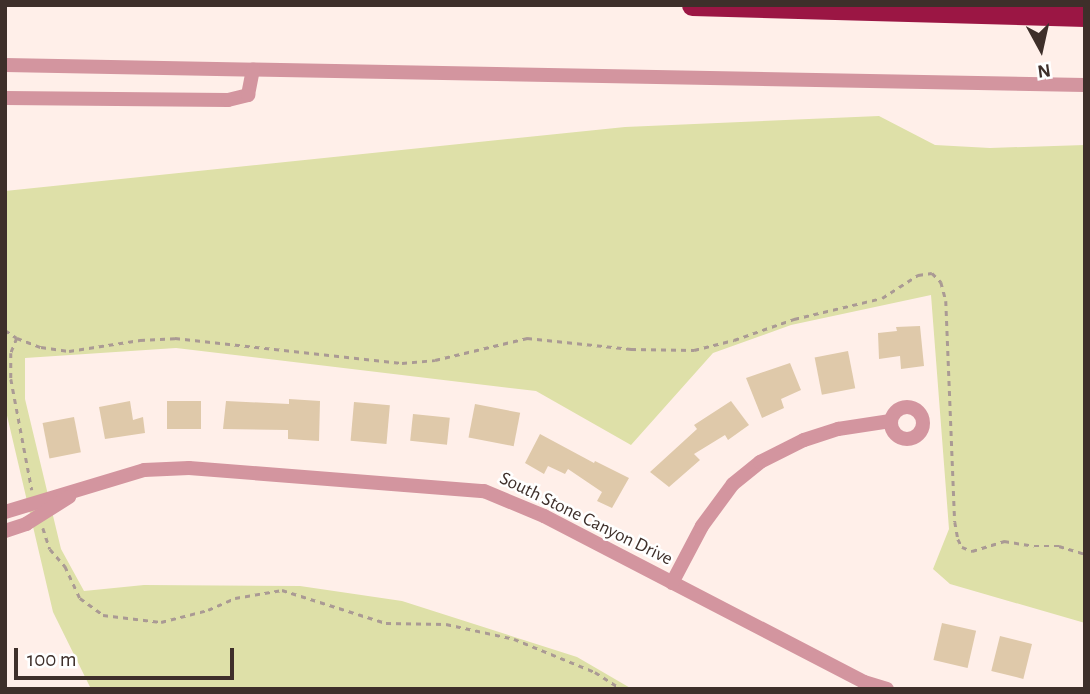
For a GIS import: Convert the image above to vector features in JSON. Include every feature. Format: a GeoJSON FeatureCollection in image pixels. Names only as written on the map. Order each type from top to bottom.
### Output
{"type":"FeatureCollection","features":[{"type":"Feature","properties":{"kind":"highway"},"geometry":{"type":"LineString","coordinates":[[692,5],[1085,16]]}},
{"type":"Feature","properties":{"kind":"street"},"geometry":{"type":"LineString","coordinates":[[5,65],[1085,85]]}},
{"type":"Feature","properties":{"kind":"street"},"geometry":{"type":"LineString","coordinates":[[5,98],[228,100],[248,94],[253,69]]}},
{"type":"Feature","properties":{"kind":"street"},"geometry":{"type":"LineString","coordinates":[[673,583],[702,526],[733,484],[761,462],[804,440],[838,429],[890,421]]}},
{"type":"Feature","properties":{"kind":"street","name":"South Stone Canyon Drive"},"geometry":{"type":"LineString","coordinates":[[5,512],[144,470],[189,468],[484,491],[544,516],[864,682],[887,689]]}},
{"type":"Feature","properties":{"kind":"street","name":"South Stone Canyon Drive"},"geometry":{"type":"LineString","coordinates":[[5,531],[32,521],[79,489]]}},
{"type":"Feature","properties":{"kind":"path"},"geometry":{"type":"LineString","coordinates":[[5,330],[17,338],[41,347],[69,351],[131,341],[175,338],[402,363],[435,360],[527,338],[631,349],[694,350],[734,340],[794,319],[881,298],[918,275],[932,273],[942,282],[946,301],[958,540],[962,547],[972,551],[1004,541],[1034,547],[1059,546],[1085,554]]}},
{"type":"Feature","properties":{"kind":"path"},"geometry":{"type":"LineString","coordinates":[[17,338],[11,353],[10,379],[34,497]]}},
{"type":"Feature","properties":{"kind":"path"},"geometry":{"type":"LineString","coordinates":[[41,524],[50,549],[65,566],[80,598],[103,615],[161,622],[262,591],[282,590],[386,623],[446,624],[514,639],[595,672],[621,689]]}},
{"type":"Feature","properties":{"kind":"green space"},"geometry":{"type":"Polygon","coordinates":[[[879,116],[935,145],[990,148],[1085,145],[1085,623],[950,584],[933,569],[949,529],[931,295],[791,325],[713,353],[631,445],[536,391],[176,348],[25,358],[25,399],[61,549],[84,591],[144,585],[300,586],[402,601],[577,657],[632,689],[91,689],[53,612],[5,407],[5,191],[625,127],[879,116]]]}},
{"type":"Feature","properties":{"kind":"building"},"geometry":{"type":"Polygon","coordinates":[[[920,326],[924,366],[901,369],[900,356],[879,359],[878,333],[897,331],[896,327],[920,326]]]}},
{"type":"Feature","properties":{"kind":"building"},"geometry":{"type":"Polygon","coordinates":[[[848,351],[855,388],[822,395],[815,357],[848,351]]]}},
{"type":"Feature","properties":{"kind":"building"},"geometry":{"type":"Polygon","coordinates":[[[790,363],[801,390],[781,399],[784,408],[762,418],[746,378],[790,363]]]}},
{"type":"Feature","properties":{"kind":"building"},"geometry":{"type":"Polygon","coordinates":[[[289,399],[320,401],[319,441],[288,439],[288,430],[223,429],[226,401],[289,404],[289,399]]]}},
{"type":"Feature","properties":{"kind":"building"},"geometry":{"type":"Polygon","coordinates":[[[130,401],[133,420],[143,417],[145,433],[105,439],[99,407],[130,401]]]}},
{"type":"Feature","properties":{"kind":"building"},"geometry":{"type":"Polygon","coordinates":[[[167,401],[201,401],[201,429],[167,429],[167,401]]]}},
{"type":"Feature","properties":{"kind":"building"},"geometry":{"type":"Polygon","coordinates":[[[731,401],[749,425],[728,440],[725,435],[694,454],[700,460],[669,487],[650,472],[697,429],[694,425],[731,401]]]}},
{"type":"Feature","properties":{"kind":"building"},"geometry":{"type":"Polygon","coordinates":[[[354,402],[390,405],[386,444],[351,441],[354,402]]]}},
{"type":"Feature","properties":{"kind":"building"},"geometry":{"type":"Polygon","coordinates":[[[475,404],[520,413],[514,446],[469,437],[475,404]]]}},
{"type":"Feature","properties":{"kind":"building"},"geometry":{"type":"Polygon","coordinates":[[[413,414],[450,418],[447,445],[410,441],[413,414]]]}},
{"type":"Feature","properties":{"kind":"building"},"geometry":{"type":"Polygon","coordinates":[[[74,417],[81,452],[49,458],[43,423],[74,417]]]}},
{"type":"Feature","properties":{"kind":"building"},"geometry":{"type":"Polygon","coordinates":[[[540,434],[629,478],[612,508],[597,501],[602,492],[568,469],[565,474],[548,466],[544,474],[525,463],[540,434]]]}},
{"type":"Feature","properties":{"kind":"building"},"geometry":{"type":"Polygon","coordinates":[[[942,623],[976,631],[968,668],[933,660],[942,623]]]}},
{"type":"Feature","properties":{"kind":"building"},"geometry":{"type":"Polygon","coordinates":[[[1000,636],[1032,644],[1023,679],[991,671],[1000,636]]]}}]}
